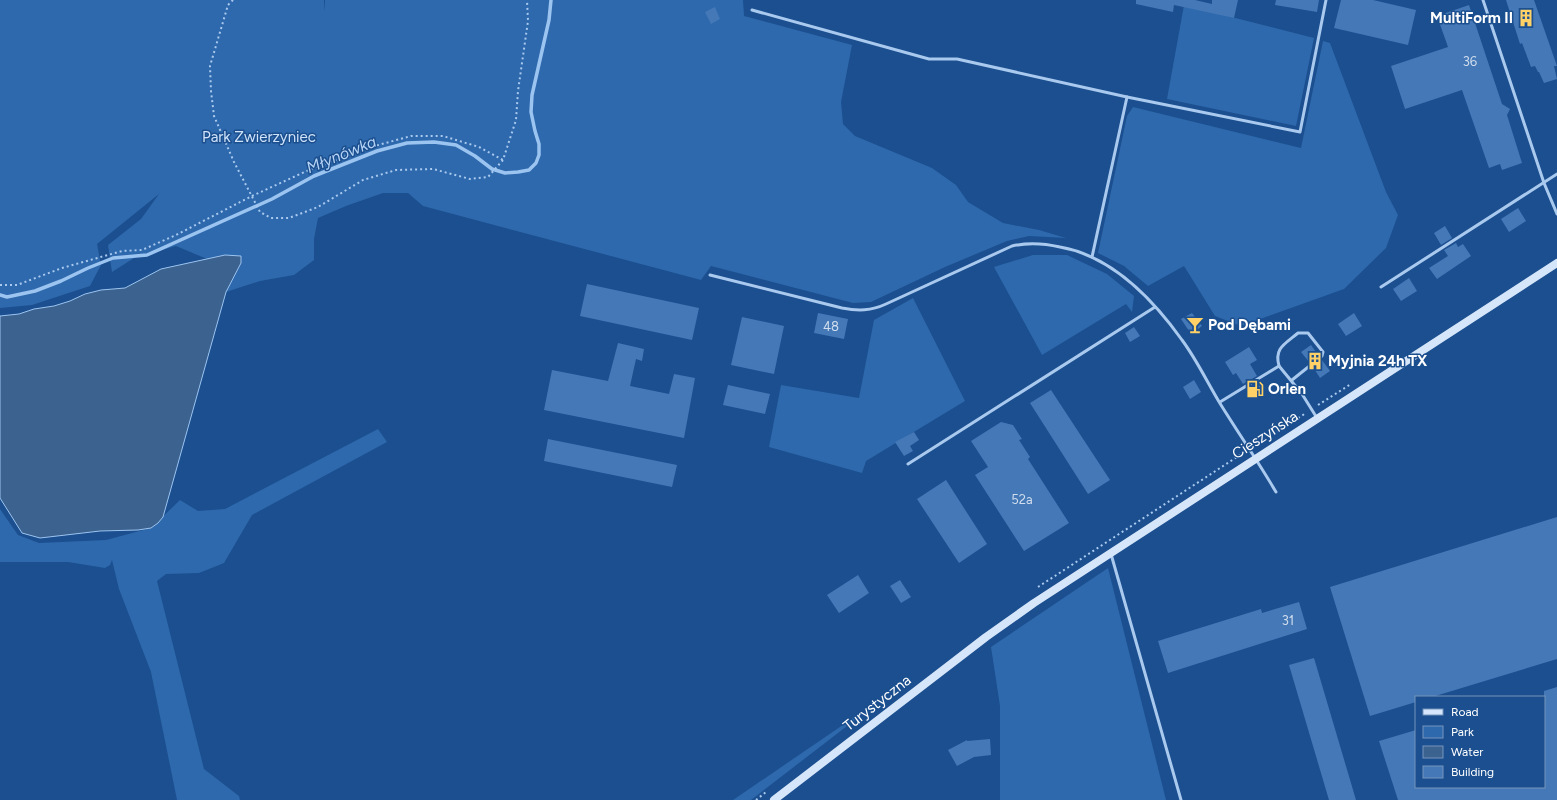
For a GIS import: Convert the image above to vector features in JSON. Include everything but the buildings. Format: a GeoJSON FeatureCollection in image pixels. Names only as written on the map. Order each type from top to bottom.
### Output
{"type":"FeatureCollection","features":[{"type":"Feature","properties":{"kind":"main road","name":"Cieszyńska"},"geometry":{"type":"LineString","coordinates":[[997,629],[1110,552],[1556,266]]}},
{"type":"Feature","properties":{"kind":"main road","name":"Turystyczna"},"geometry":{"type":"LineString","coordinates":[[774,800],[997,629]]}},
{"type":"Feature","properties":{"kind":"lane"},"geometry":{"type":"LineString","coordinates":[[752,10],[929,59],[958,59],[1127,97],[1300,132],[1326,0]]}},
{"type":"Feature","properties":{"kind":"lane"},"geometry":{"type":"LineString","coordinates":[[1483,0],[1544,183],[1557,214]]}},
{"type":"Feature","properties":{"kind":"lane"},"geometry":{"type":"LineString","coordinates":[[1092,257],[1127,97]]}},
{"type":"Feature","properties":{"kind":"lane"},"geometry":{"type":"LineString","coordinates":[[1381,286],[1557,174]]}},
{"type":"Feature","properties":{"kind":"lane"},"geometry":{"type":"LineString","coordinates":[[710,275],[842,308],[864,310],[881,307],[1012,246],[1022,243],[1033,242],[1072,249],[1092,257],[1121,274],[1140,290],[1155,307],[1182,340],[1276,492]]}},
{"type":"Feature","properties":{"kind":"lane"},"geometry":{"type":"LineString","coordinates":[[908,464],[1155,307]]}},
{"type":"Feature","properties":{"kind":"lane"},"geometry":{"type":"LineString","coordinates":[[1292,380],[1322,356],[1323,352],[1308,333],[1298,333],[1278,351],[1277,357],[1279,366],[1292,380],[1317,418]]}},
{"type":"Feature","properties":{"kind":"lane"},"geometry":{"type":"LineString","coordinates":[[1220,402],[1279,366]]}},
{"type":"Feature","properties":{"kind":"lane"},"geometry":{"type":"LineString","coordinates":[[1110,552],[1181,800]]}},
{"type":"Feature","properties":{"kind":"path"},"geometry":{"type":"LineString","coordinates":[[233,0],[228,5],[210,66],[214,116],[234,162],[260,212],[271,218],[289,218],[318,207],[363,180],[396,170],[433,170],[470,179],[488,177],[503,160],[516,120],[518,91],[528,21],[527,0]]}},
{"type":"Feature","properties":{"kind":"path"},"geometry":{"type":"LineString","coordinates":[[0,285],[17,285],[62,268],[122,251],[142,250],[311,169],[371,147],[411,136],[443,136],[479,147],[503,160]]}},
{"type":"Feature","properties":{"kind":"green space","name":"Park Zwierzyniec"},"geometry":{"type":"Polygon","coordinates":[[[0,0],[324,0],[324,12],[325,0],[743,0],[744,16],[852,45],[841,102],[843,124],[855,136],[932,168],[956,185],[968,202],[1003,223],[1039,230],[1066,238],[1029,236],[1007,241],[945,267],[871,302],[853,303],[711,266],[701,280],[423,206],[408,193],[383,193],[318,218],[314,239],[314,260],[294,275],[260,281],[226,292],[241,263],[225,255],[207,259],[176,246],[134,258],[112,272],[108,245],[141,219],[159,194],[97,244],[101,265],[90,286],[32,305],[0,308],[0,0]]]}},
{"type":"Feature","properties":{"kind":"green space"},"geometry":{"type":"Polygon","coordinates":[[[1184,5],[1314,38],[1296,126],[1167,99],[1184,5]]]}},
{"type":"Feature","properties":{"kind":"green space"},"geometry":{"type":"Polygon","coordinates":[[[1323,41],[1330,43],[1386,192],[1398,215],[1386,248],[1344,289],[1241,326],[1215,316],[1184,266],[1148,286],[1124,266],[1098,253],[1127,116],[1133,107],[1301,148],[1323,41]]]}},
{"type":"Feature","properties":{"kind":"green space"},"geometry":{"type":"Polygon","coordinates":[[[1033,255],[1067,255],[1107,274],[1134,296],[1132,312],[1126,304],[1042,355],[994,267],[1033,255]]]}},
{"type":"Feature","properties":{"kind":"green space"},"geometry":{"type":"Polygon","coordinates":[[[913,298],[965,401],[866,461],[862,473],[769,447],[781,385],[859,398],[874,320],[913,298]]]}},
{"type":"Feature","properties":{"kind":"green space"},"geometry":{"type":"Polygon","coordinates":[[[378,429],[387,442],[252,515],[224,563],[199,573],[166,574],[157,581],[204,769],[239,796],[240,800],[177,800],[151,672],[119,589],[112,560],[110,565],[105,568],[68,562],[0,562],[0,509],[18,535],[39,543],[106,540],[151,528],[180,500],[198,511],[225,509],[378,429]]]}},
{"type":"Feature","properties":{"kind":"green space"},"geometry":{"type":"Polygon","coordinates":[[[1108,568],[1166,800],[1000,800],[1000,706],[991,647],[1108,568]]]}},
{"type":"Feature","properties":{"kind":"green space"},"geometry":{"type":"Polygon","coordinates":[[[864,713],[751,800],[733,800],[856,716],[864,713]]]}},
{"type":"Feature","properties":{"kind":"water"},"geometry":{"type":"Polygon","coordinates":[[[225,255],[241,256],[241,263],[226,292],[163,517],[151,528],[138,530],[100,531],[40,538],[22,533],[0,498],[0,316],[19,314],[34,309],[54,306],[85,294],[101,290],[125,288],[161,269],[225,255]]]}},
{"type":"Feature","properties":{"kind":"waterway","name":"Młynówka"},"geometry":{"type":"LineString","coordinates":[[0,295],[7,297],[35,291],[113,258],[147,255],[272,199],[314,176],[377,151],[407,143],[434,142],[456,145],[475,156],[492,169],[505,173],[529,170],[536,163],[539,155],[539,144],[531,112],[532,95],[549,20],[551,0]]}},
{"type":"Feature","properties":{"kind":"place","name":"MultiForm II"},"geometry":{"type":"Point","coordinates":[1526,18]}},
{"type":"Feature","properties":{"kind":"place","name":"Pod Dębami"},"geometry":{"type":"Point","coordinates":[1195,325]}},
{"type":"Feature","properties":{"kind":"place","name":"Myjnia 24h TX"},"geometry":{"type":"Point","coordinates":[1315,361]}},
{"type":"Feature","properties":{"kind":"place","name":"Orlen"},"geometry":{"type":"Point","coordinates":[1255,389]}}]}
